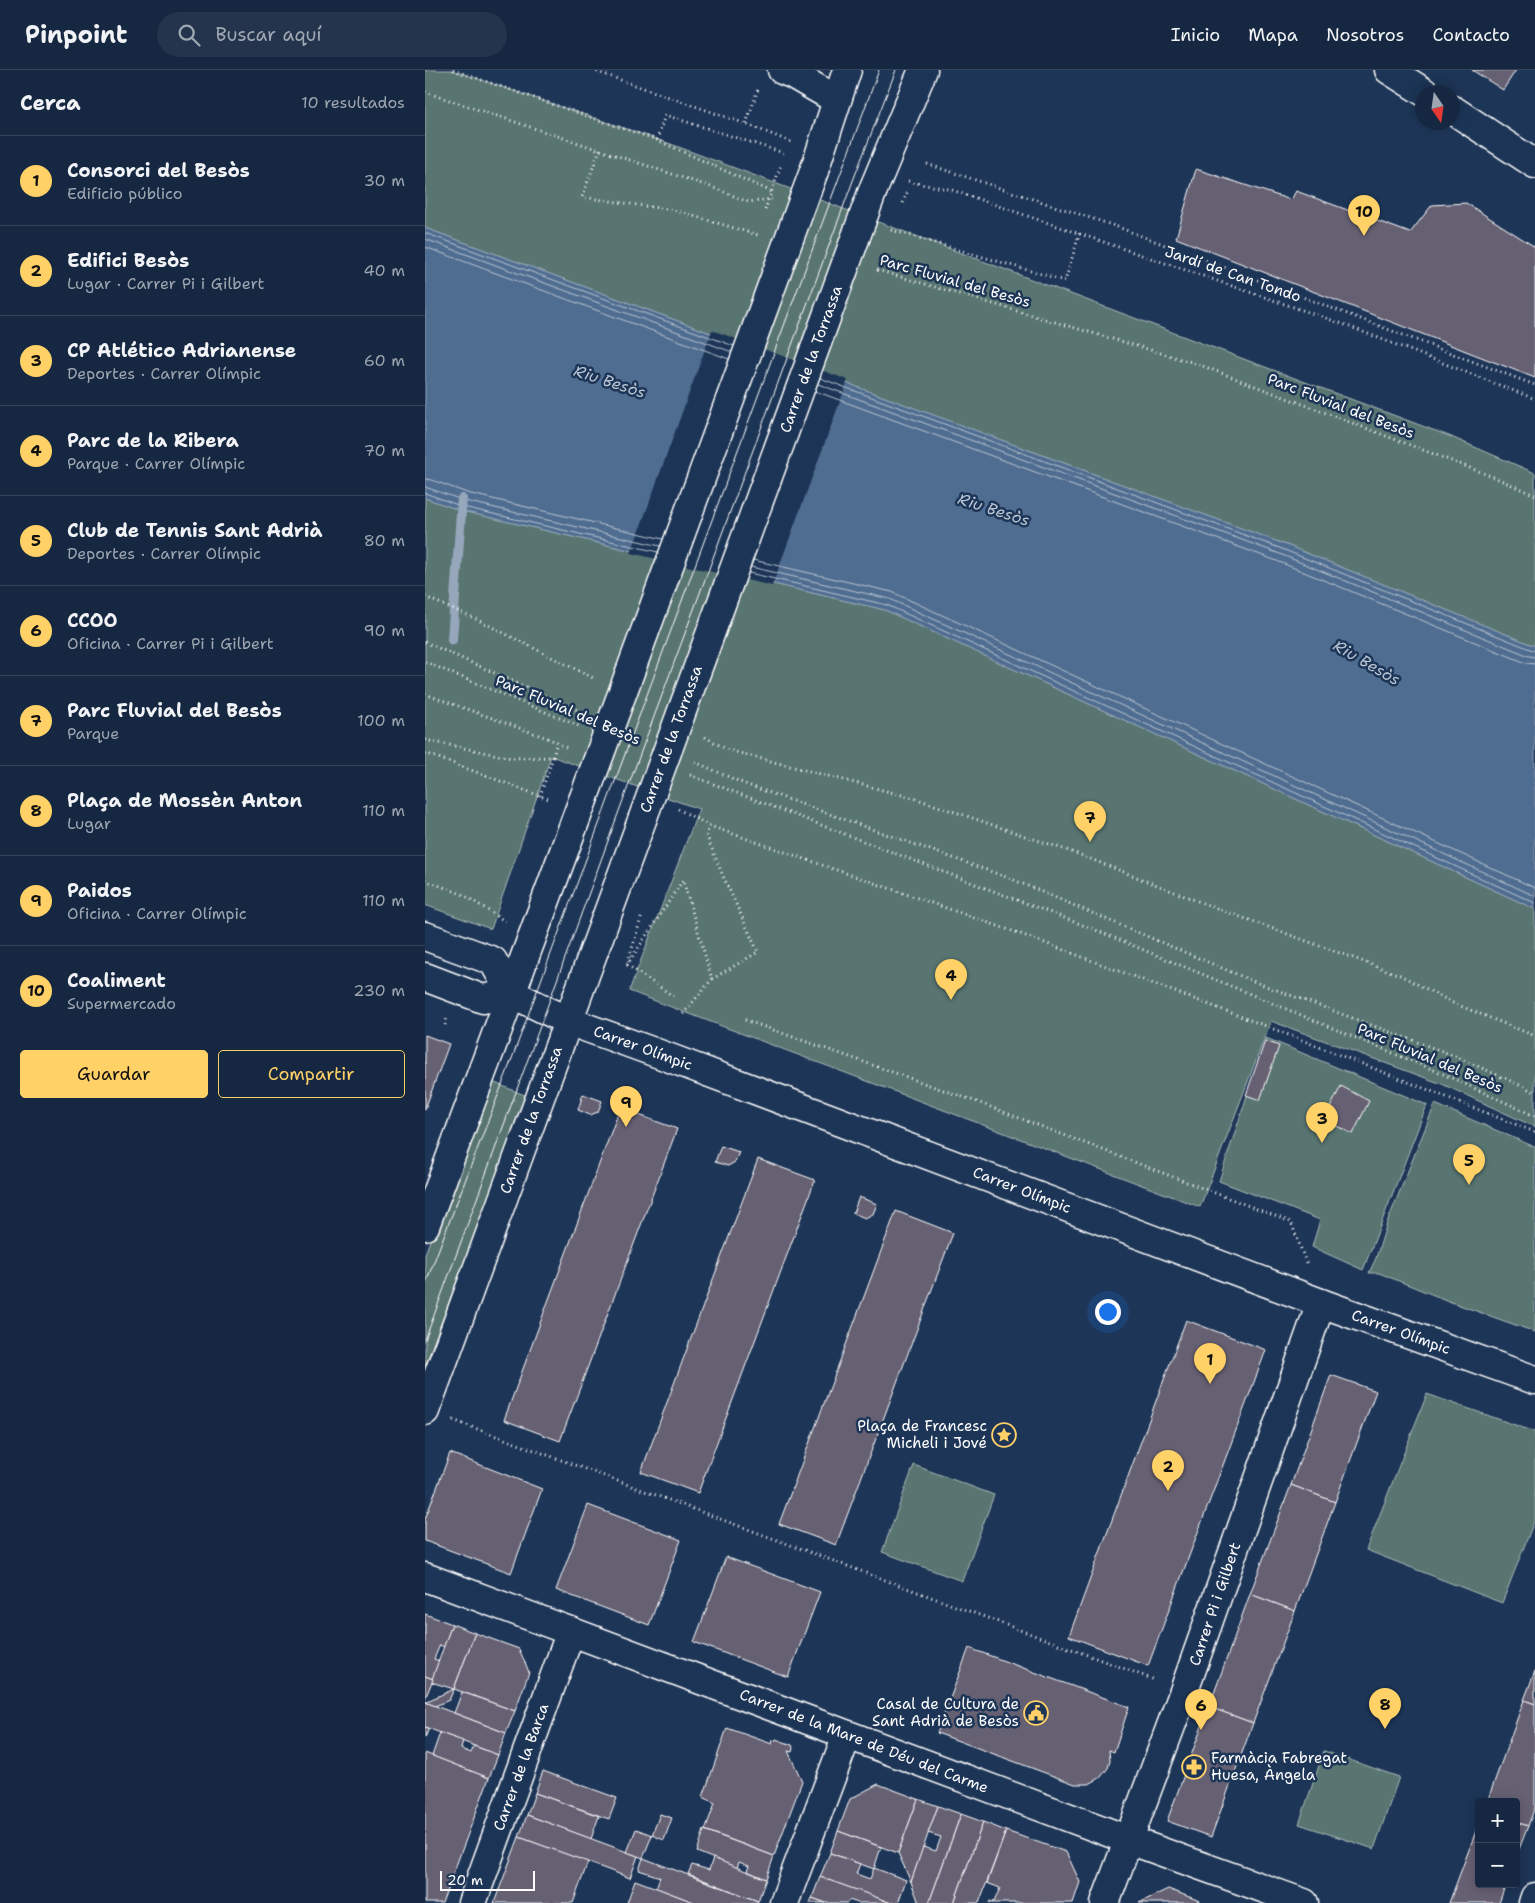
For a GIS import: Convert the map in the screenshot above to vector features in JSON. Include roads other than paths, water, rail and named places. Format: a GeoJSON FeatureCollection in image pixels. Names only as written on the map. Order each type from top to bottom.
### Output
{"type":"FeatureCollection","features":[{"type":"Feature","properties":{"kind":"street"},"geometry":{"type":"LineString","coordinates":[[782,70],[837,100]]}},
{"type":"Feature","properties":{"kind":"street"},"geometry":{"type":"LineString","coordinates":[[425,1226],[511,993],[571,801],[805,164],[837,100],[847,70]]}},
{"type":"Feature","properties":{"kind":"street","name":"Carrer de la Torrassa"},"geometry":{"type":"LineString","coordinates":[[425,1411],[873,190],[923,70]]}},
{"type":"Feature","properties":{"kind":"street"},"geometry":{"type":"LineString","coordinates":[[1389,70],[1415,86]]}},
{"type":"Feature","properties":{"kind":"street"},"geometry":{"type":"LineString","coordinates":[[1460,115],[1535,164]]}},
{"type":"Feature","properties":{"kind":"street"},"geometry":{"type":"LineString","coordinates":[[425,936],[493,961],[511,993]]}},
{"type":"Feature","properties":{"kind":"street"},"geometry":{"type":"LineString","coordinates":[[425,977],[483,999],[511,993]]}},
{"type":"Feature","properties":{"kind":"street","name":"Carrer Olímpic"},"geometry":{"type":"LineString","coordinates":[[511,993],[568,1020],[1321,1303],[1535,1380]]}},
{"type":"Feature","properties":{"kind":"street","name":"Carrer Pi i Gilbert"},"geometry":{"type":"LineString","coordinates":[[1105,1903],[1184,1691],[1321,1303]]}},
{"type":"Feature","properties":{"kind":"street","name":"Carrer de la Mare de Déu del Carme"},"geometry":{"type":"LineString","coordinates":[[425,1577],[1129,1840],[1304,1903]]}},
{"type":"Feature","properties":{"kind":"street","name":"Carrer de la Barca"},"geometry":{"type":"LineString","coordinates":[[472,1903],[571,1631]]}},
{"type":"Feature","properties":{"kind":"street"},"geometry":{"type":"LineString","coordinates":[[785,1903],[847,1735]]}},
{"type":"Feature","properties":{"kind":"street"},"geometry":{"type":"LineString","coordinates":[[1533,1903],[1535,1897]]}},
{"type":"Feature","properties":{"kind":"water","name":"Riu Besòs"},"geometry":{"type":"Polygon","coordinates":[[[425,228],[1284,544],[1535,646],[1535,909],[885,610],[462,511],[425,498],[425,228]]]}},
{"type":"Feature","properties":{"kind":"waterway"},"geometry":{"type":"LineString","coordinates":[[452,640],[462,499]]}},
{"type":"Feature","properties":{"kind":"tram line"},"geometry":{"type":"LineString","coordinates":[[425,1285],[507,1072],[879,70]]}},
{"type":"Feature","properties":{"kind":"tram line"},"geometry":{"type":"LineString","coordinates":[[425,1340],[619,811],[854,178],[896,70]]}},
{"type":"Feature","properties":{"kind":"place","name":"Coaliment"},"geometry":{"type":"Point","coordinates":[1364,236]}},
{"type":"Feature","properties":{"kind":"place","name":"Parc Fluvial del Besòs"},"geometry":{"type":"Point","coordinates":[1090,842]}},
{"type":"Feature","properties":{"kind":"place","name":"Parc de la Ribera"},"geometry":{"type":"Point","coordinates":[951,1000]}},
{"type":"Feature","properties":{"kind":"place","name":"Paidos"},"geometry":{"type":"Point","coordinates":[626,1127]}},
{"type":"Feature","properties":{"kind":"place","name":"CP Atlético Adrianense"},"geometry":{"type":"Point","coordinates":[1322,1143]}},
{"type":"Feature","properties":{"kind":"place","name":"Club de Tennis Sant Adrià"},"geometry":{"type":"Point","coordinates":[1469,1185]}},
{"type":"Feature","properties":{"kind":"place","name":"Consorci del Besòs"},"geometry":{"type":"Point","coordinates":[1210,1384]}},
{"type":"Feature","properties":{"kind":"place","name":"Plaça de Francesc Micheli i Jové"},"geometry":{"type":"Point","coordinates":[1004,1435]}},
{"type":"Feature","properties":{"kind":"place","name":"Edifici Besòs"},"geometry":{"type":"Point","coordinates":[1168,1491]}},
{"type":"Feature","properties":{"kind":"place","name":"Casal de Cultura de Sant Adrià de Besòs"},"geometry":{"type":"Point","coordinates":[1036,1713]}},
{"type":"Feature","properties":{"kind":"place","name":"Plaça de Mossèn Anton"},"geometry":{"type":"Point","coordinates":[1385,1729]}},
{"type":"Feature","properties":{"kind":"place","name":"CCOO"},"geometry":{"type":"Point","coordinates":[1201,1730]}},
{"type":"Feature","properties":{"kind":"place","name":"Farmàcia Fabregat Huesa, Àngela"},"geometry":{"type":"Point","coordinates":[1194,1767]}}]}
